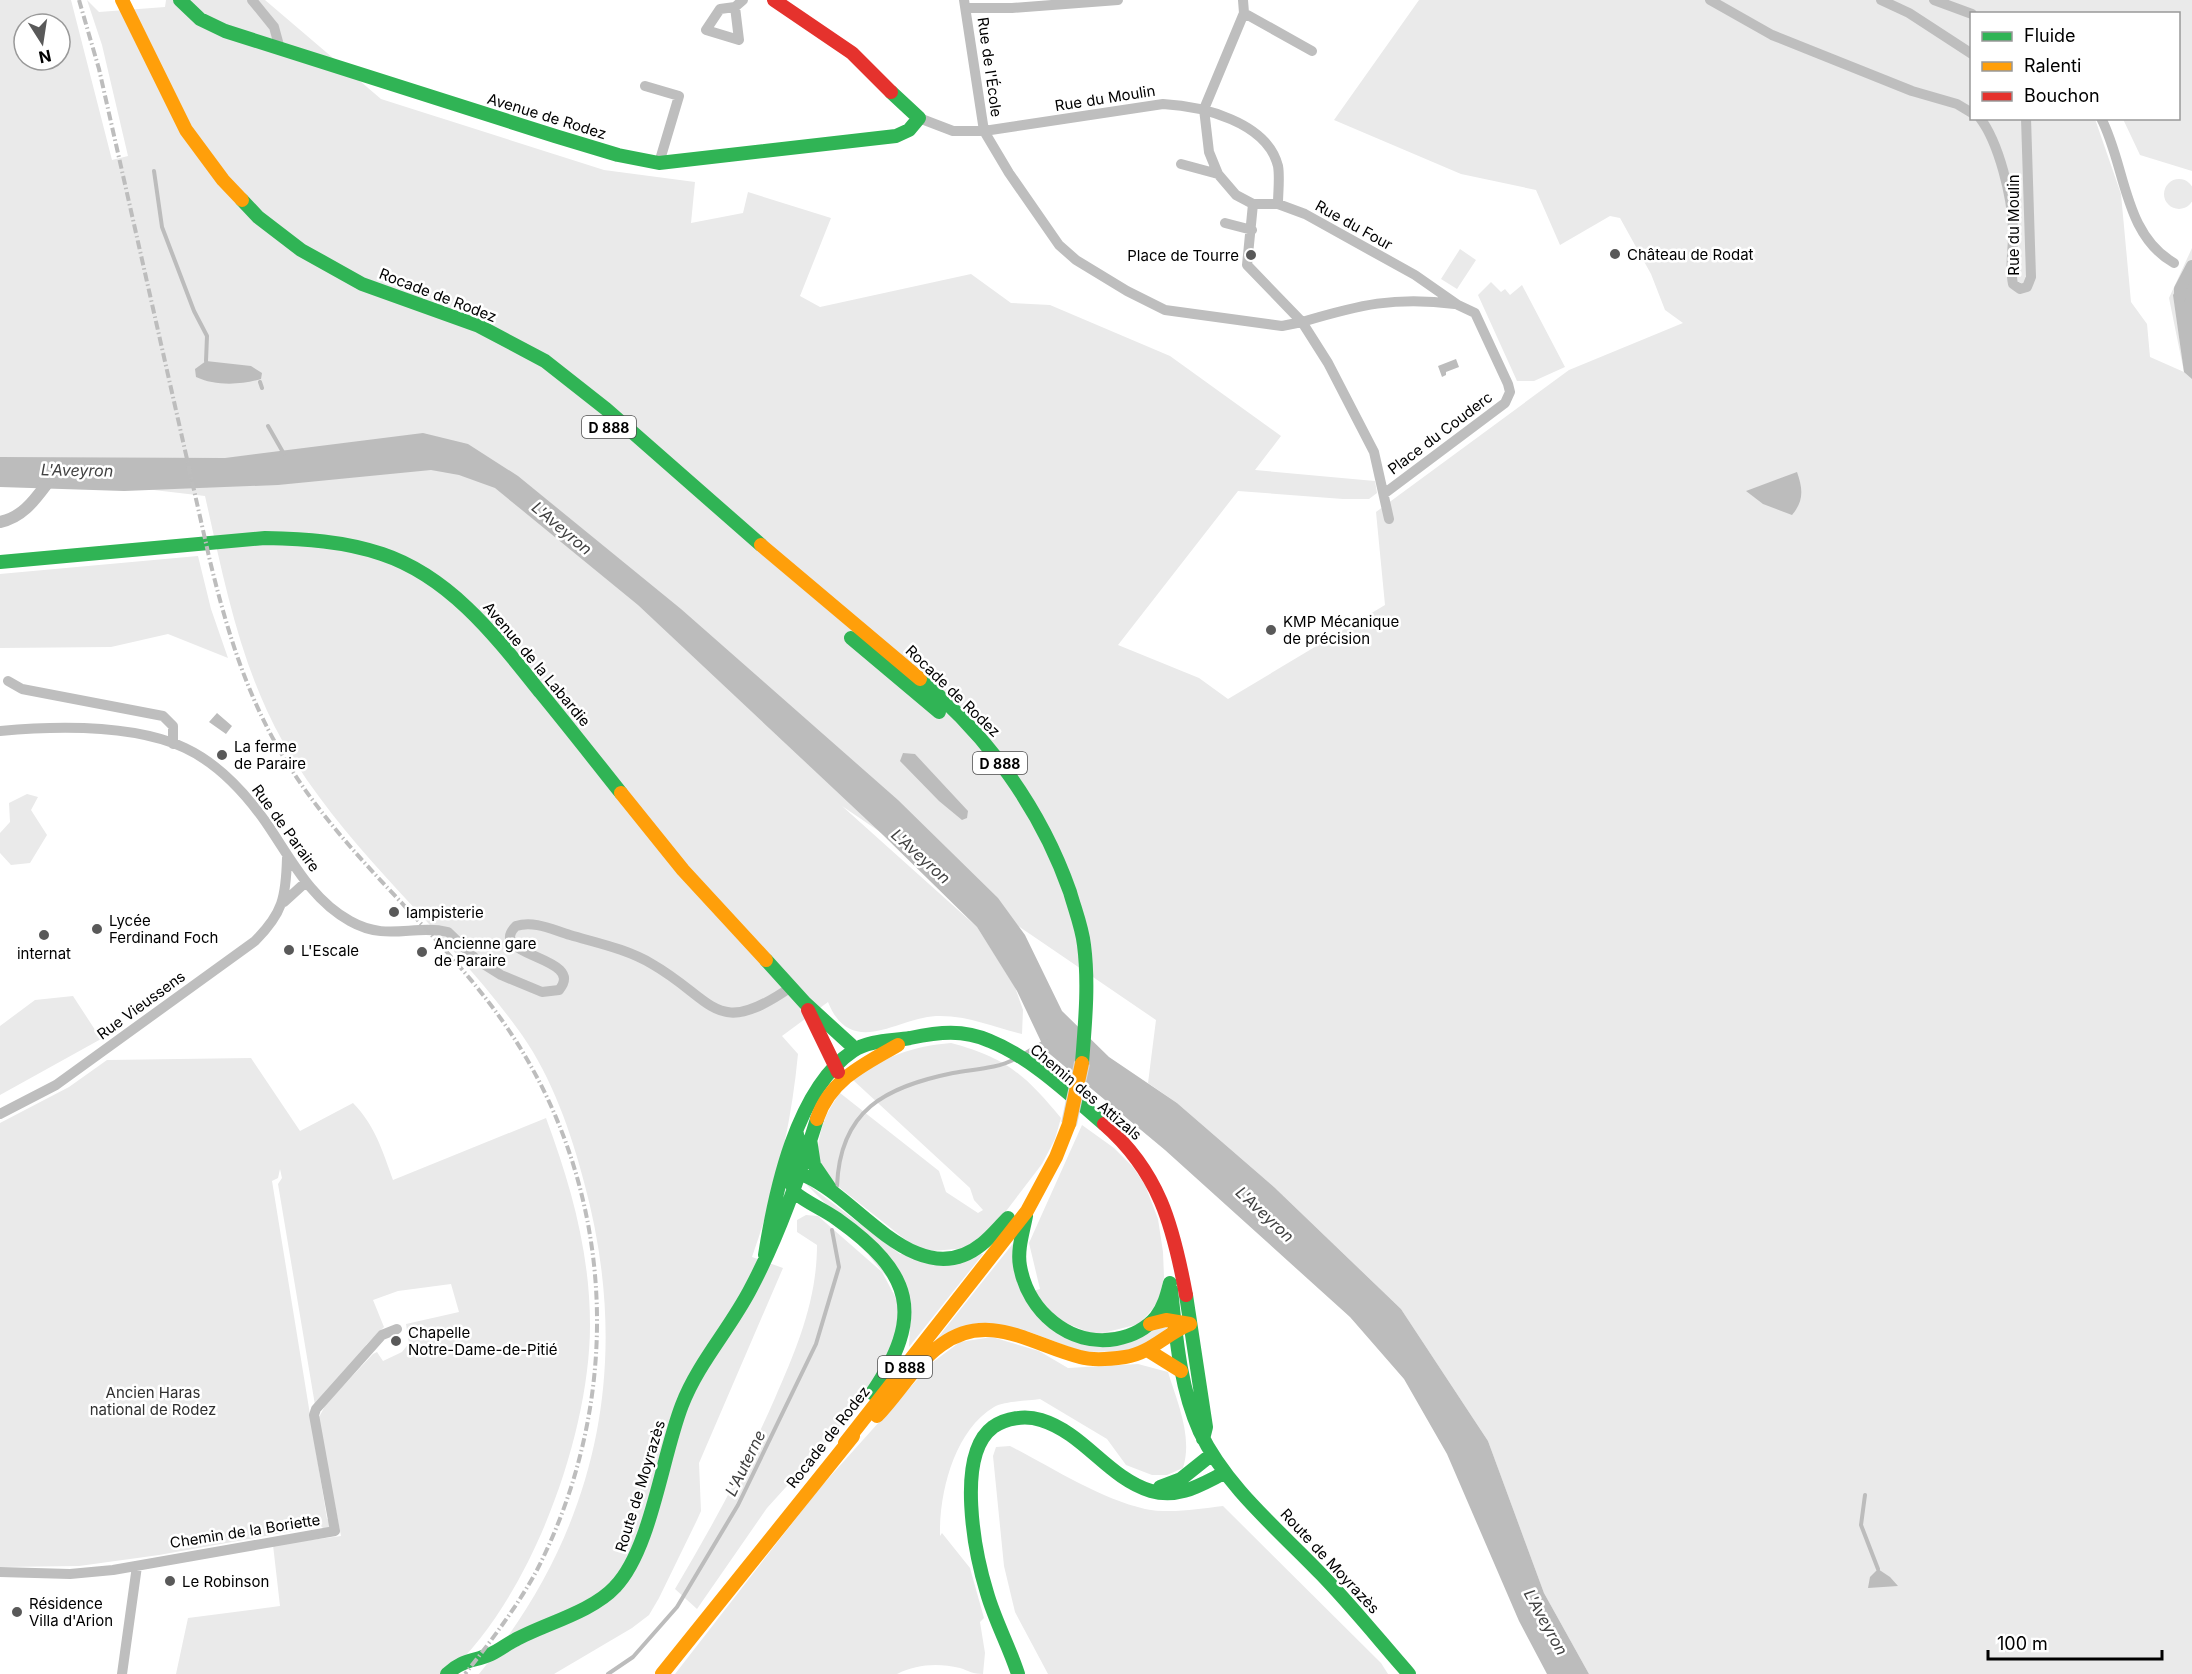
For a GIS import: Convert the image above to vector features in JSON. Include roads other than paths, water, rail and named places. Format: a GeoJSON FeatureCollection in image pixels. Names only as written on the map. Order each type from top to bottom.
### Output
{"type":"FeatureCollection","features":[{"type":"Feature","properties":{"kind":"main road","name":"Rocade de Rodez"},"geometry":{"type":"LineString","coordinates":[[109,0],[155,98],[179,141],[212,185],[253,228],[299,263],[364,299],[474,336],[537,370],[618,434],[700,509],[940,714],[986,760],[1037,838],[1075,918]]}},
{"type":"Feature","properties":{"kind":"main road","name":"Rocade de Rodez"},"geometry":{"type":"LineString","coordinates":[[122,0],[186,130],[223,180],[258,217],[301,250],[362,284],[479,326],[545,362],[606,409],[700,494],[926,684],[982,739],[1025,797],[1059,862],[1084,944],[1086,1031],[1076,1098],[1056,1157],[1027,1211],[662,1674]]}},
{"type":"Feature","properties":{"kind":"main road","name":"Avenue de Rodez"},"geometry":{"type":"LineString","coordinates":[[180,0],[200,19],[225,31],[555,136],[618,155],[659,163],[896,136],[909,130],[919,118]]}},
{"type":"Feature","properties":{"kind":"main road"},"geometry":{"type":"LineString","coordinates":[[774,0],[793,16],[863,63],[904,106],[919,118]]}},
{"type":"Feature","properties":{"kind":"main road","name":"Avenue de la Labardie"},"geometry":{"type":"LineString","coordinates":[[0,562],[276,537],[343,543],[383,554],[419,570],[463,602],[492,632],[667,851],[805,1003],[851,1045],[852,1051]]}},
{"type":"Feature","properties":{"kind":"main road","name":"Avenue de la Labardie"},"geometry":{"type":"LineString","coordinates":[[805,1003],[835,1065]]}},
{"type":"Feature","properties":{"kind":"main road","name":"Chemin des Attizals"},"geometry":{"type":"LineString","coordinates":[[835,1065],[852,1051],[867,1045],[941,1032],[968,1033],[990,1040],[1039,1070],[1132,1151],[1152,1178],[1168,1218],[1190,1324],[1206,1427],[1203,1439]]}},
{"type":"Feature","properties":{"kind":"main road","name":"Chemin des Attizals"},"geometry":{"type":"LineString","coordinates":[[841,1080],[864,1062],[914,1037]]}},
{"type":"Feature","properties":{"kind":"main road"},"geometry":{"type":"LineString","coordinates":[[841,1080],[852,1051]]}},
{"type":"Feature","properties":{"kind":"main road"},"geometry":{"type":"LineString","coordinates":[[835,1065],[841,1080]]}},
{"type":"Feature","properties":{"kind":"main road","name":"Route de Moyrazès"},"geometry":{"type":"LineString","coordinates":[[765,1255],[770,1221],[792,1171],[804,1136],[814,1093],[835,1065]]}},
{"type":"Feature","properties":{"kind":"main road","name":"Route de Moyrazès"},"geometry":{"type":"LineString","coordinates":[[804,1136],[822,1105],[841,1080]]}},
{"type":"Feature","properties":{"kind":"main road"},"geometry":{"type":"LineString","coordinates":[[804,1136],[814,1165],[832,1191]]}},
{"type":"Feature","properties":{"kind":"main road"},"geometry":{"type":"LineString","coordinates":[[792,1171],[832,1191],[903,1249],[922,1257],[949,1258],[967,1254],[982,1246],[1056,1157]]}},
{"type":"Feature","properties":{"kind":"main road","name":"Route de Moyrazès"},"geometry":{"type":"LineString","coordinates":[[447,1674],[459,1663],[491,1654],[514,1640],[585,1608],[614,1589],[634,1563],[682,1404],[709,1354],[732,1323],[752,1287],[794,1192],[792,1171]]}},
{"type":"Feature","properties":{"kind":"main road"},"geometry":{"type":"LineString","coordinates":[[777,1529],[777,1513],[892,1368],[903,1342],[907,1318],[902,1290],[880,1256],[841,1222],[794,1192]]}},
{"type":"Feature","properties":{"kind":"main road"},"geometry":{"type":"LineString","coordinates":[[1027,1211],[1020,1247],[1020,1266],[1027,1290],[1057,1327],[1078,1338],[1096,1342],[1118,1340],[1138,1333],[1150,1324],[1162,1308],[1170,1283]]}},
{"type":"Feature","properties":{"kind":"main road","name":"Chemin des Attizals"},"geometry":{"type":"LineString","coordinates":[[1168,1218],[1170,1283],[1181,1371],[1195,1424],[1211,1455],[1224,1473]]}},
{"type":"Feature","properties":{"kind":"main road"},"geometry":{"type":"LineString","coordinates":[[1150,1324],[1190,1324]]}},
{"type":"Feature","properties":{"kind":"main road"},"geometry":{"type":"LineString","coordinates":[[845,1443],[879,1414],[942,1345],[967,1332],[999,1328],[1077,1357],[1096,1359],[1127,1357],[1149,1351],[1174,1325]]}},
{"type":"Feature","properties":{"kind":"main road"},"geometry":{"type":"LineString","coordinates":[[1149,1351],[1181,1371]]}},
{"type":"Feature","properties":{"kind":"main road"},"geometry":{"type":"LineString","coordinates":[[1018,1674],[1012,1653],[991,1605],[981,1567],[972,1487],[973,1459],[980,1440],[991,1427],[1006,1420],[1036,1418],[1058,1428],[1108,1468],[1148,1488],[1169,1494],[1199,1487],[1224,1473]]}},
{"type":"Feature","properties":{"kind":"main road"},"geometry":{"type":"LineString","coordinates":[[1148,1488],[1169,1486],[1191,1474],[1211,1455]]}},
{"type":"Feature","properties":{"kind":"main road","name":"Route de Moyrazès"},"geometry":{"type":"LineString","coordinates":[[1224,1473],[1328,1581],[1409,1674]]}},
{"type":"Feature","properties":{"kind":"main road"},"geometry":{"type":"LineString","coordinates":[[1012,1653],[1026,1674]]}},
{"type":"Feature","properties":{"kind":"street"},"geometry":{"type":"LineString","coordinates":[[252,0],[274,27],[280,49]]}},
{"type":"Feature","properties":{"kind":"street"},"geometry":{"type":"LineString","coordinates":[[966,4],[1012,8],[1118,0]]}},
{"type":"Feature","properties":{"kind":"street"},"geometry":{"type":"LineString","coordinates":[[1243,0],[1244,13],[1204,109],[1209,152],[1218,174],[1236,195],[1253,204],[1278,204]]}},
{"type":"Feature","properties":{"kind":"street"},"geometry":{"type":"LineString","coordinates":[[1710,0],[1772,35],[1911,91],[1958,104],[1970,112]]}},
{"type":"Feature","properties":{"kind":"street"},"geometry":{"type":"LineString","coordinates":[[1881,0],[1909,13],[1970,53]]}},
{"type":"Feature","properties":{"kind":"street"},"geometry":{"type":"LineString","coordinates":[[1934,0],[1970,14]]}},
{"type":"Feature","properties":{"kind":"street","name":"Rue de l'École"},"geometry":{"type":"LineString","coordinates":[[966,4],[984,131]]}},
{"type":"Feature","properties":{"kind":"street"},"geometry":{"type":"LineString","coordinates":[[1244,13],[1312,51]]}},
{"type":"Feature","properties":{"kind":"street"},"geometry":{"type":"LineString","coordinates":[[645,86],[679,96],[659,163]]}},
{"type":"Feature","properties":{"kind":"street","name":"Rue du Moulin"},"geometry":{"type":"LineString","coordinates":[[919,118],[953,131],[984,131],[1163,104],[1191,105],[1251,129],[1267,143],[1278,167],[1278,204]]}},
{"type":"Feature","properties":{"kind":"street","name":"Rue du Moulin"},"geometry":{"type":"LineString","coordinates":[[1981,120],[1991,133],[1998,152],[2013,227],[2010,270],[2013,284],[2020,289],[2027,287],[2031,277],[2026,120]]}},
{"type":"Feature","properties":{"kind":"street"},"geometry":{"type":"LineString","coordinates":[[2102,120],[2136,222],[2152,248],[2174,263]]}},
{"type":"Feature","properties":{"kind":"street"},"geometry":{"type":"LineString","coordinates":[[984,131],[1009,173],[1059,246],[1076,260],[1127,291],[1165,310],[1282,327],[1385,302],[1418,299],[1458,305]]}},
{"type":"Feature","properties":{"kind":"street"},"geometry":{"type":"LineString","coordinates":[[1181,164],[1218,174]]}},
{"type":"Feature","properties":{"kind":"street"},"geometry":{"type":"LineString","coordinates":[[1253,204],[1247,266],[1302,322],[1364,430],[1374,452],[1389,519]]}},
{"type":"Feature","properties":{"kind":"street","name":"Rue du Four"},"geometry":{"type":"LineString","coordinates":[[1278,204],[1305,214],[1415,275]]}},
{"type":"Feature","properties":{"kind":"street"},"geometry":{"type":"LineString","coordinates":[[1225,222],[1252,230]]}},
{"type":"Feature","properties":{"kind":"street","name":"Place du Couderc"},"geometry":{"type":"LineString","coordinates":[[1385,493],[1505,403],[1510,393],[1475,313],[1458,305],[1415,275]]}},
{"type":"Feature","properties":{"kind":"street"},"geometry":{"type":"LineString","coordinates":[[8,681],[22,689],[164,717],[173,726],[173,744]]}},
{"type":"Feature","properties":{"kind":"street","name":"Rue de Paraire"},"geometry":{"type":"LineString","coordinates":[[0,731],[101,729],[173,744],[209,763],[234,785],[265,821],[287,858],[306,882],[338,913],[357,925],[394,933],[448,932],[485,967],[542,992],[559,990],[564,977],[555,966],[523,952],[513,944],[513,929],[521,924],[538,925],[637,956],[667,974],[711,1008],[726,1013],[753,1010],[791,987]]}},
{"type":"Feature","properties":{"kind":"street","name":"Rue Vieussens"},"geometry":{"type":"LineString","coordinates":[[284,902],[287,858]]}},
{"type":"Feature","properties":{"kind":"street","name":"Rue Vieussens"},"geometry":{"type":"LineString","coordinates":[[0,1114],[56,1085],[240,953],[265,931],[284,902],[306,882]]}},
{"type":"Feature","properties":{"kind":"street","name":"Chemin de la Boriette"},"geometry":{"type":"LineString","coordinates":[[137,1566],[335,1531],[314,1415],[316,1409],[382,1335],[397,1329]]}},
{"type":"Feature","properties":{"kind":"street"},"geometry":{"type":"LineString","coordinates":[[0,1572],[70,1574],[137,1566],[122,1674]]}},
{"type":"Feature","properties":{"kind":"water"},"geometry":{"type":"Polygon","coordinates":[[[2192,276],[2192,379],[2184,372],[2173,295],[2181,283],[2187,284],[2192,276]]]}},
{"type":"Feature","properties":{"kind":"water"},"geometry":{"type":"Polygon","coordinates":[[[1456,359],[1459,367],[1446,372],[1446,375],[1442,377],[1438,366],[1456,359]]]}},
{"type":"Feature","properties":{"kind":"water"},"geometry":{"type":"Polygon","coordinates":[[[206,361],[251,366],[262,373],[261,379],[228,384],[203,380],[196,377],[195,369],[206,361]]]}},
{"type":"Feature","properties":{"kind":"water","name":"L'Aveyron"},"geometry":{"type":"Polygon","coordinates":[[[423,433],[468,444],[518,476],[681,609],[898,800],[998,898],[1025,935],[1062,1011],[1109,1057],[1177,1103],[1274,1187],[1401,1309],[1488,1441],[1544,1593],[1589,1674],[1547,1674],[1519,1621],[1447,1454],[1404,1379],[1350,1317],[1165,1150],[1045,1050],[1017,991],[977,927],[883,835],[638,605],[495,488],[459,475],[431,470],[278,485],[124,491],[0,487],[0,457],[225,458],[423,433]]]}},
{"type":"Feature","properties":{"kind":"water"},"geometry":{"type":"Polygon","coordinates":[[[1797,472],[1801,495],[1799,505],[1792,515],[1763,504],[1746,491],[1797,472]]]}},
{"type":"Feature","properties":{"kind":"water"},"geometry":{"type":"Polygon","coordinates":[[[217,713],[232,726],[226,734],[209,722],[217,713]]]}},
{"type":"Feature","properties":{"kind":"water"},"geometry":{"type":"Polygon","coordinates":[[[903,753],[915,754],[968,811],[967,818],[962,820],[939,801],[900,761],[903,753]]]}},
{"type":"Feature","properties":{"kind":"water"},"geometry":{"type":"Polygon","coordinates":[[[1878,1569],[1898,1586],[1868,1588],[1870,1577],[1878,1569]]]}},
{"type":"Feature","properties":{"kind":"waterway"},"geometry":{"type":"LineString","coordinates":[[154,171],[162,227],[194,311],[207,336],[206,361]]}},
{"type":"Feature","properties":{"kind":"waterway"},"geometry":{"type":"LineString","coordinates":[[2180,297],[2180,289],[2192,266]]}},
{"type":"Feature","properties":{"kind":"waterway"},"geometry":{"type":"LineString","coordinates":[[260,382],[262,388]]}},
{"type":"Feature","properties":{"kind":"waterway"},"geometry":{"type":"LineString","coordinates":[[268,426],[284,454]]}},
{"type":"Feature","properties":{"kind":"waterway","name":"L'Aveyron"},"geometry":{"type":"LineString","coordinates":[[0,522],[17,516],[23,511],[52,477]]}},
{"type":"Feature","properties":{"kind":"waterway","name":"L'Auterne"},"geometry":{"type":"LineString","coordinates":[[1024,1054],[1046,1041]]}},
{"type":"Feature","properties":{"kind":"waterway","name":"L'Auterne"},"geometry":{"type":"LineString","coordinates":[[837,1186],[840,1160],[847,1138],[857,1121],[871,1106],[887,1095],[907,1086],[953,1073],[993,1067],[1015,1059]]}},
{"type":"Feature","properties":{"kind":"waterway","name":"L'Auterne"},"geometry":{"type":"LineString","coordinates":[[608,1674],[633,1657],[677,1607],[738,1505],[816,1344],[839,1267],[832,1230]]}},
{"type":"Feature","properties":{"kind":"waterway"},"geometry":{"type":"LineString","coordinates":[[1865,1495],[1861,1525],[1878,1569]]}},
{"type":"Feature","properties":{"kind":"railway"},"geometry":{"type":"LineString","coordinates":[[79,0],[99,69],[210,561],[242,670],[264,722],[293,772],[317,806],[343,839],[456,963],[508,1029],[544,1091],[571,1157],[588,1225],[596,1295],[595,1365],[585,1435],[565,1504],[537,1570],[512,1610],[465,1674]]}},
{"type":"Feature","properties":{"kind":"place","name":"Château de Rodat"},"geometry":{"type":"Point","coordinates":[1615,254]}},
{"type":"Feature","properties":{"kind":"place","name":"Place de Tourre"},"geometry":{"type":"Point","coordinates":[1251,255]}},
{"type":"Feature","properties":{"kind":"place","name":"KMP Mécanique de précision"},"geometry":{"type":"Point","coordinates":[1271,630]}},
{"type":"Feature","properties":{"kind":"place","name":"La ferme de Paraire"},"geometry":{"type":"Point","coordinates":[222,755]}},
{"type":"Feature","properties":{"kind":"place","name":"lampisterie"},"geometry":{"type":"Point","coordinates":[394,912]}},
{"type":"Feature","properties":{"kind":"place","name":"Lycée Ferdinand Foch"},"geometry":{"type":"Point","coordinates":[97,929]}},
{"type":"Feature","properties":{"kind":"place","name":"internat"},"geometry":{"type":"Point","coordinates":[44,935]}},
{"type":"Feature","properties":{"kind":"place","name":"L'Escale"},"geometry":{"type":"Point","coordinates":[289,950]}},
{"type":"Feature","properties":{"kind":"place","name":"Ancienne gare de Paraire"},"geometry":{"type":"Point","coordinates":[422,952]}},
{"type":"Feature","properties":{"kind":"place","name":"Chapelle Notre-Dame-de-Pitié"},"geometry":{"type":"Point","coordinates":[396,1341]}},
{"type":"Feature","properties":{"kind":"place","name":"Le Robinson"},"geometry":{"type":"Point","coordinates":[170,1581]}},
{"type":"Feature","properties":{"kind":"place","name":"Résidence Villa d'Arion"},"geometry":{"type":"Point","coordinates":[17,1612]}},
{"type":"Feature","properties":{"kind":"park label","name":"Ancien Haras national de Rodez"},"geometry":{"type":"Point","coordinates":[153,1400]}}]}
